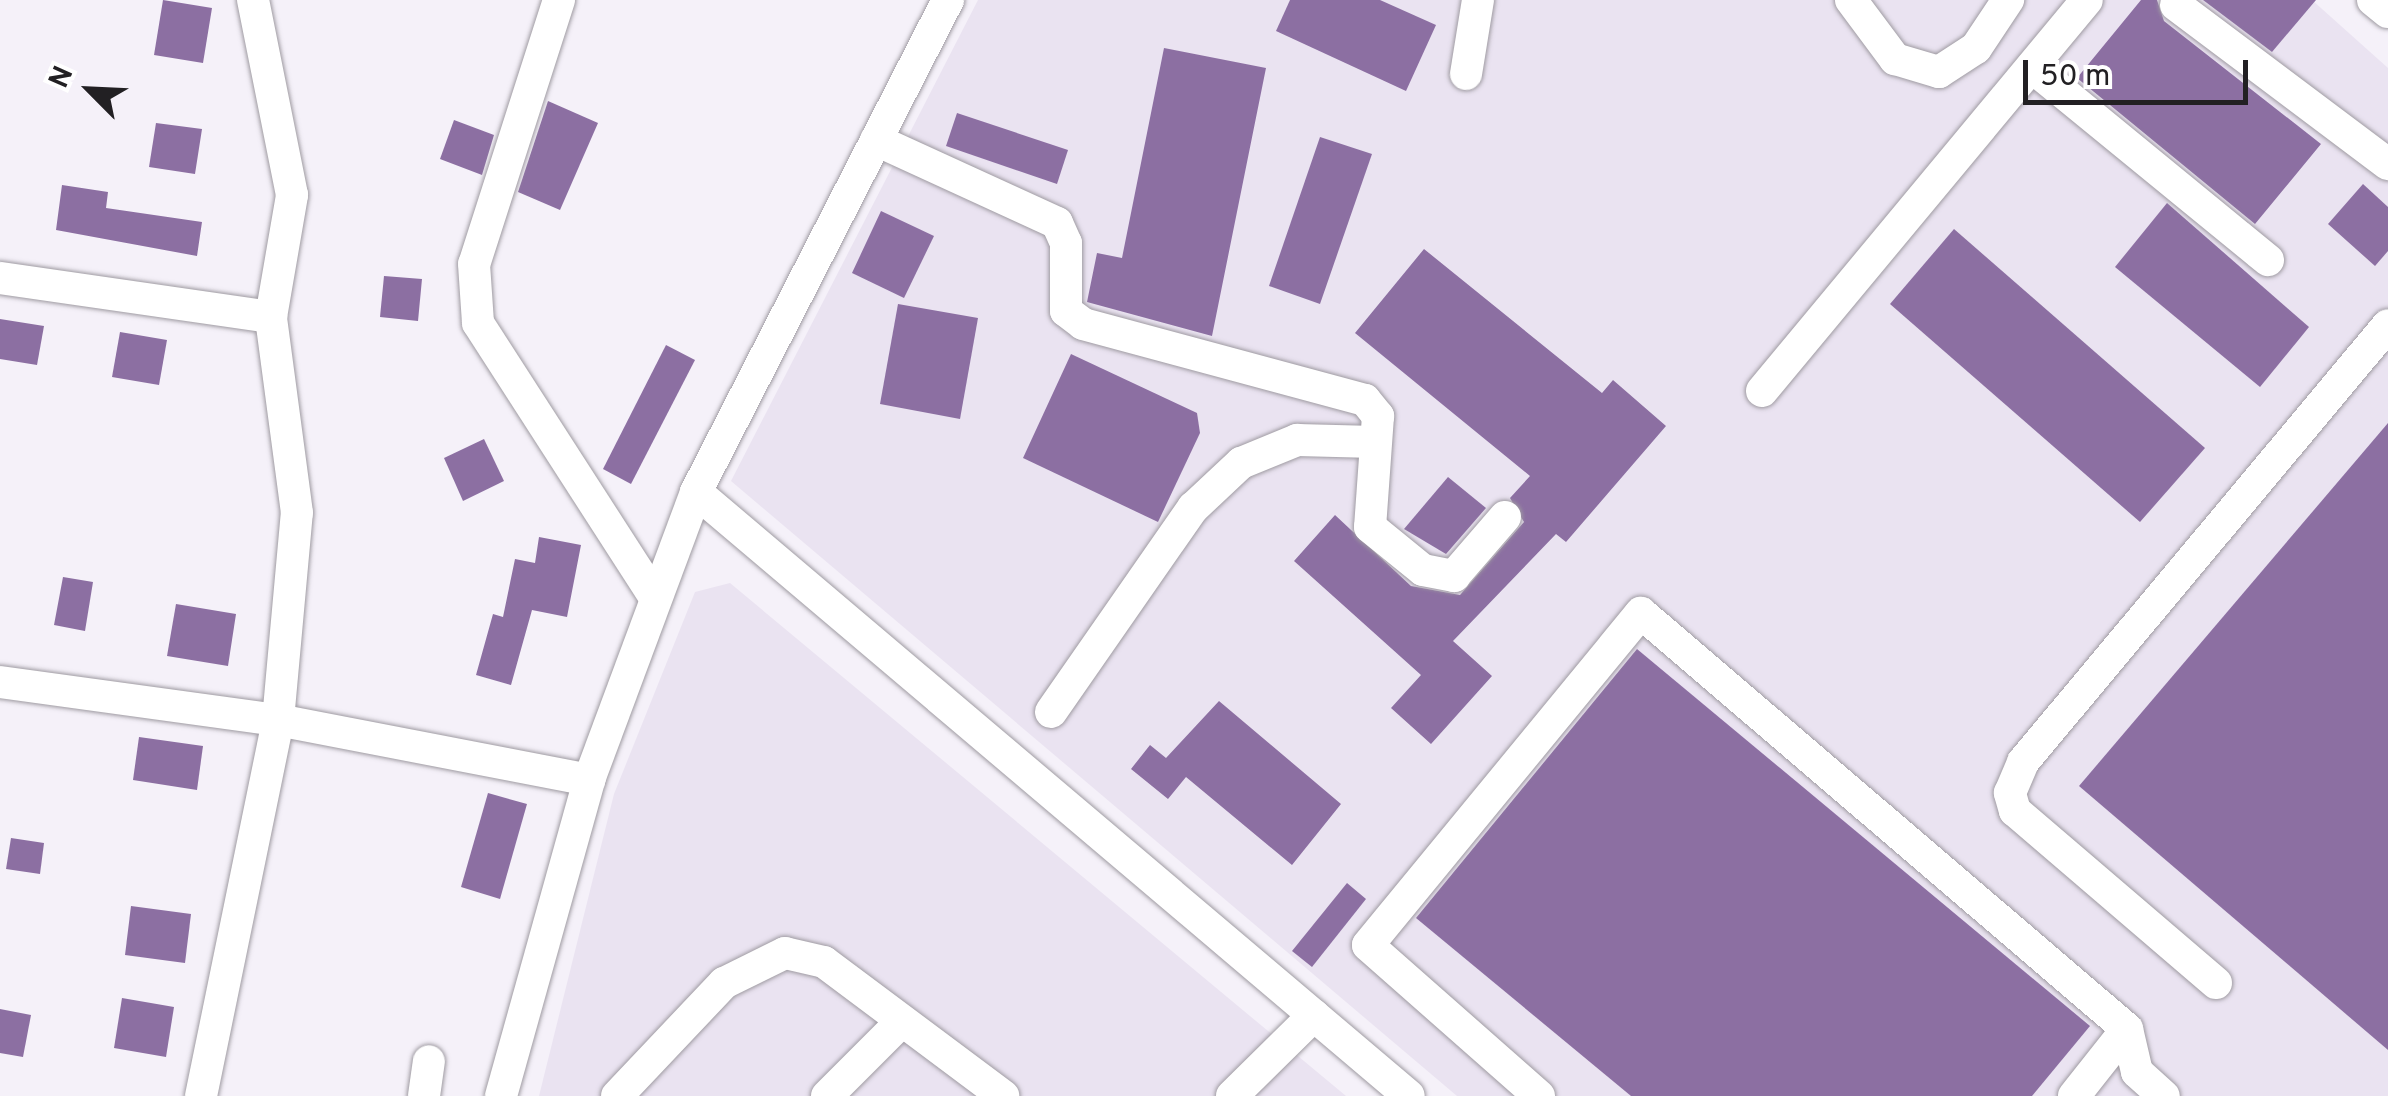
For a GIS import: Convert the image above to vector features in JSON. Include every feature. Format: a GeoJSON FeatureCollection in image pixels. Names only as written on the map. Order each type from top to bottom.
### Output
{"type":"FeatureCollection","features":[{"type":"Feature","properties":{"kind":"street"},"geometry":{"type":"LineString","coordinates":[[202,1096],[278,720],[297,513],[271,317],[292,195],[252,0]]}},
{"type":"Feature","properties":{"kind":"street"},"geometry":{"type":"LineString","coordinates":[[559,0],[474,264],[478,323],[654,596]]}},
{"type":"Feature","properties":{"kind":"street"},"geometry":{"type":"LineString","coordinates":[[501,1096],[589,780],[654,596],[696,492],[948,0]]}},
{"type":"Feature","properties":{"kind":"street"},"geometry":{"type":"LineString","coordinates":[[1466,74],[1478,0]]}},
{"type":"Feature","properties":{"kind":"street"},"geometry":{"type":"LineString","coordinates":[[1851,0],[1895,59],[1939,72],[1976,48],[2008,0]]}},
{"type":"Feature","properties":{"kind":"street"},"geometry":{"type":"LineString","coordinates":[[1762,391],[2086,0]]}},
{"type":"Feature","properties":{"kind":"street"},"geometry":{"type":"LineString","coordinates":[[2373,0],[2388,12]]}},
{"type":"Feature","properties":{"kind":"street"},"geometry":{"type":"LineString","coordinates":[[2176,5],[2388,164]]}},
{"type":"Feature","properties":{"kind":"street"},"geometry":{"type":"LineString","coordinates":[[2032,66],[2268,260]]}},
{"type":"Feature","properties":{"kind":"street"},"geometry":{"type":"LineString","coordinates":[[876,140],[1057,223],[1066,242],[1066,311],[1083,324],[1364,400],[1378,416],[1370,527],[1423,570],[1454,576],[1504,517]]}},
{"type":"Feature","properties":{"kind":"street"},"geometry":{"type":"LineString","coordinates":[[0,278],[271,317]]}},
{"type":"Feature","properties":{"kind":"street"},"geometry":{"type":"LineString","coordinates":[[2216,983],[2015,811],[2010,793],[2023,762],[2388,325]]}},
{"type":"Feature","properties":{"kind":"street"},"geometry":{"type":"LineString","coordinates":[[1051,712],[1194,508],[1241,463],[1297,440],[1374,442]]}},
{"type":"Feature","properties":{"kind":"street"},"geometry":{"type":"LineString","coordinates":[[696,492],[1409,1096]]}},
{"type":"Feature","properties":{"kind":"street"},"geometry":{"type":"LineString","coordinates":[[1539,1096],[1368,945],[1641,613],[2126,1029],[2137,1072],[2164,1096]]}},
{"type":"Feature","properties":{"kind":"street"},"geometry":{"type":"LineString","coordinates":[[0,682],[278,720],[589,780]]}},
{"type":"Feature","properties":{"kind":"street"},"geometry":{"type":"LineString","coordinates":[[617,1096],[724,982],[785,954],[824,962],[1003,1096]]}},
{"type":"Feature","properties":{"kind":"street"},"geometry":{"type":"LineString","coordinates":[[1232,1096],[1314,1016]]}},
{"type":"Feature","properties":{"kind":"street"},"geometry":{"type":"LineString","coordinates":[[827,1096],[902,1021]]}},
{"type":"Feature","properties":{"kind":"street"},"geometry":{"type":"LineString","coordinates":[[2074,1096],[2126,1029]]}},
{"type":"Feature","properties":{"kind":"street"},"geometry":{"type":"LineString","coordinates":[[424,1096],[430,1061]]}},
{"type":"Feature","properties":{"kind":"shaded area"},"geometry":{"type":"Polygon","coordinates":[[[978,0],[2312,0],[2388,68],[2388,1096],[1457,1096],[731,481],[978,0]]]}},
{"type":"Feature","properties":{"kind":"shaded area"},"geometry":{"type":"Polygon","coordinates":[[[730,583],[1346,1096],[539,1096],[614,794],[695,592],[730,583]]]}},
{"type":"Feature","properties":{"kind":"building"},"geometry":{"type":"Polygon","coordinates":[[[163,0],[212,8],[203,63],[154,55],[163,0]]]}},
{"type":"Feature","properties":{"kind":"building"},"geometry":{"type":"Polygon","coordinates":[[[1290,0],[1380,0],[1436,25],[1406,91],[1276,31],[1290,0]]]}},
{"type":"Feature","properties":{"kind":"building"},"geometry":{"type":"Polygon","coordinates":[[[2141,0],[2157,0],[2164,21],[2321,144],[2255,224],[2077,78],[2141,0]]]}},
{"type":"Feature","properties":{"kind":"building"},"geometry":{"type":"Polygon","coordinates":[[[2203,0],[2316,0],[2272,52],[2203,0]]]}},
{"type":"Feature","properties":{"kind":"building"},"geometry":{"type":"Polygon","coordinates":[[[1164,48],[1266,68],[1212,336],[1087,302],[1097,253],[1122,258],[1164,48]]]}},
{"type":"Feature","properties":{"kind":"building"},"geometry":{"type":"Polygon","coordinates":[[[548,101],[598,123],[560,210],[518,192],[548,101]]]}},
{"type":"Feature","properties":{"kind":"building"},"geometry":{"type":"Polygon","coordinates":[[[957,113],[1068,150],[1057,184],[946,146],[957,113]]]}},
{"type":"Feature","properties":{"kind":"building"},"geometry":{"type":"Polygon","coordinates":[[[454,120],[494,135],[482,175],[440,159],[454,120]]]}},
{"type":"Feature","properties":{"kind":"building"},"geometry":{"type":"Polygon","coordinates":[[[156,123],[202,129],[195,174],[149,167],[156,123]]]}},
{"type":"Feature","properties":{"kind":"building"},"geometry":{"type":"Polygon","coordinates":[[[1320,137],[1372,154],[1320,304],[1269,286],[1320,137]]]}},
{"type":"Feature","properties":{"kind":"building"},"geometry":{"type":"Polygon","coordinates":[[[2363,184],[2388,207],[2388,251],[2375,266],[2328,224],[2363,184]]]}},
{"type":"Feature","properties":{"kind":"building"},"geometry":{"type":"Polygon","coordinates":[[[62,185],[108,192],[106,208],[202,222],[197,256],[56,230],[62,185]]]}},
{"type":"Feature","properties":{"kind":"building"},"geometry":{"type":"Polygon","coordinates":[[[2167,203],[2309,327],[2260,387],[2115,267],[2167,203]]]}},
{"type":"Feature","properties":{"kind":"building"},"geometry":{"type":"Polygon","coordinates":[[[881,211],[934,236],[904,298],[852,273],[881,211]]]}},
{"type":"Feature","properties":{"kind":"building"},"geometry":{"type":"Polygon","coordinates":[[[1954,229],[2205,448],[2140,522],[1890,304],[1954,229]]]}},
{"type":"Feature","properties":{"kind":"building"},"geometry":{"type":"Polygon","coordinates":[[[1424,249],[1602,393],[1613,380],[1666,426],[1566,542],[1556,534],[1453,641],[1492,676],[1431,744],[1391,708],[1421,675],[1294,561],[1335,515],[1411,586],[1460,595],[1524,522],[1510,498],[1530,476],[1355,333],[1424,249]]]}},
{"type":"Feature","properties":{"kind":"building"},"geometry":{"type":"Polygon","coordinates":[[[384,276],[422,279],[418,321],[380,317],[384,276]]]}},
{"type":"Feature","properties":{"kind":"building"},"geometry":{"type":"Polygon","coordinates":[[[898,304],[978,318],[960,419],[880,404],[898,304]]]}},
{"type":"Feature","properties":{"kind":"building"},"geometry":{"type":"Polygon","coordinates":[[[0,319],[44,326],[37,365],[0,359],[0,319]]]}},
{"type":"Feature","properties":{"kind":"building"},"geometry":{"type":"Polygon","coordinates":[[[120,332],[167,340],[159,385],[112,377],[120,332]]]}},
{"type":"Feature","properties":{"kind":"building"},"geometry":{"type":"Polygon","coordinates":[[[666,345],[695,360],[631,484],[603,469],[666,345]]]}},
{"type":"Feature","properties":{"kind":"building"},"geometry":{"type":"Polygon","coordinates":[[[1071,354],[1197,413],[1200,433],[1158,522],[1023,458],[1071,354]]]}},
{"type":"Feature","properties":{"kind":"building"},"geometry":{"type":"Polygon","coordinates":[[[2388,423],[2388,1050],[2079,786],[2388,423]]]}},
{"type":"Feature","properties":{"kind":"building"},"geometry":{"type":"Polygon","coordinates":[[[484,439],[504,481],[463,501],[444,458],[484,439]]]}},
{"type":"Feature","properties":{"kind":"building"},"geometry":{"type":"Polygon","coordinates":[[[1448,477],[1486,508],[1446,554],[1404,529],[1448,477]]]}},
{"type":"Feature","properties":{"kind":"building"},"geometry":{"type":"Polygon","coordinates":[[[539,537],[581,545],[567,617],[532,610],[511,685],[476,675],[493,614],[503,617],[515,559],[535,563],[539,537]]]}},
{"type":"Feature","properties":{"kind":"building"},"geometry":{"type":"Polygon","coordinates":[[[63,577],[93,582],[85,631],[54,625],[63,577]]]}},
{"type":"Feature","properties":{"kind":"building"},"geometry":{"type":"Polygon","coordinates":[[[176,604],[236,614],[228,666],[167,656],[176,604]]]}},
{"type":"Feature","properties":{"kind":"building"},"geometry":{"type":"Polygon","coordinates":[[[1637,649],[2090,1026],[2032,1096],[1631,1096],[1416,918],[1637,649]]]}},
{"type":"Feature","properties":{"kind":"building"},"geometry":{"type":"Polygon","coordinates":[[[1219,701],[1341,804],[1292,865],[1186,777],[1168,799],[1131,769],[1150,745],[1166,758],[1219,701]]]}},
{"type":"Feature","properties":{"kind":"building"},"geometry":{"type":"Polygon","coordinates":[[[139,737],[203,746],[197,790],[133,780],[139,737]]]}},
{"type":"Feature","properties":{"kind":"building"},"geometry":{"type":"Polygon","coordinates":[[[488,793],[527,804],[500,899],[461,887],[488,793]]]}},
{"type":"Feature","properties":{"kind":"building"},"geometry":{"type":"Polygon","coordinates":[[[11,838],[44,843],[40,874],[6,869],[11,838]]]}},
{"type":"Feature","properties":{"kind":"building"},"geometry":{"type":"Polygon","coordinates":[[[1347,883],[1366,899],[1312,967],[1292,951],[1347,883]]]}},
{"type":"Feature","properties":{"kind":"building"},"geometry":{"type":"Polygon","coordinates":[[[131,906],[191,914],[185,963],[125,955],[131,906]]]}},
{"type":"Feature","properties":{"kind":"building"},"geometry":{"type":"Polygon","coordinates":[[[122,998],[174,1007],[166,1057],[114,1048],[122,998]]]}},
{"type":"Feature","properties":{"kind":"building"},"geometry":{"type":"Polygon","coordinates":[[[0,1009],[31,1015],[23,1057],[0,1053],[0,1009]]]}}]}
